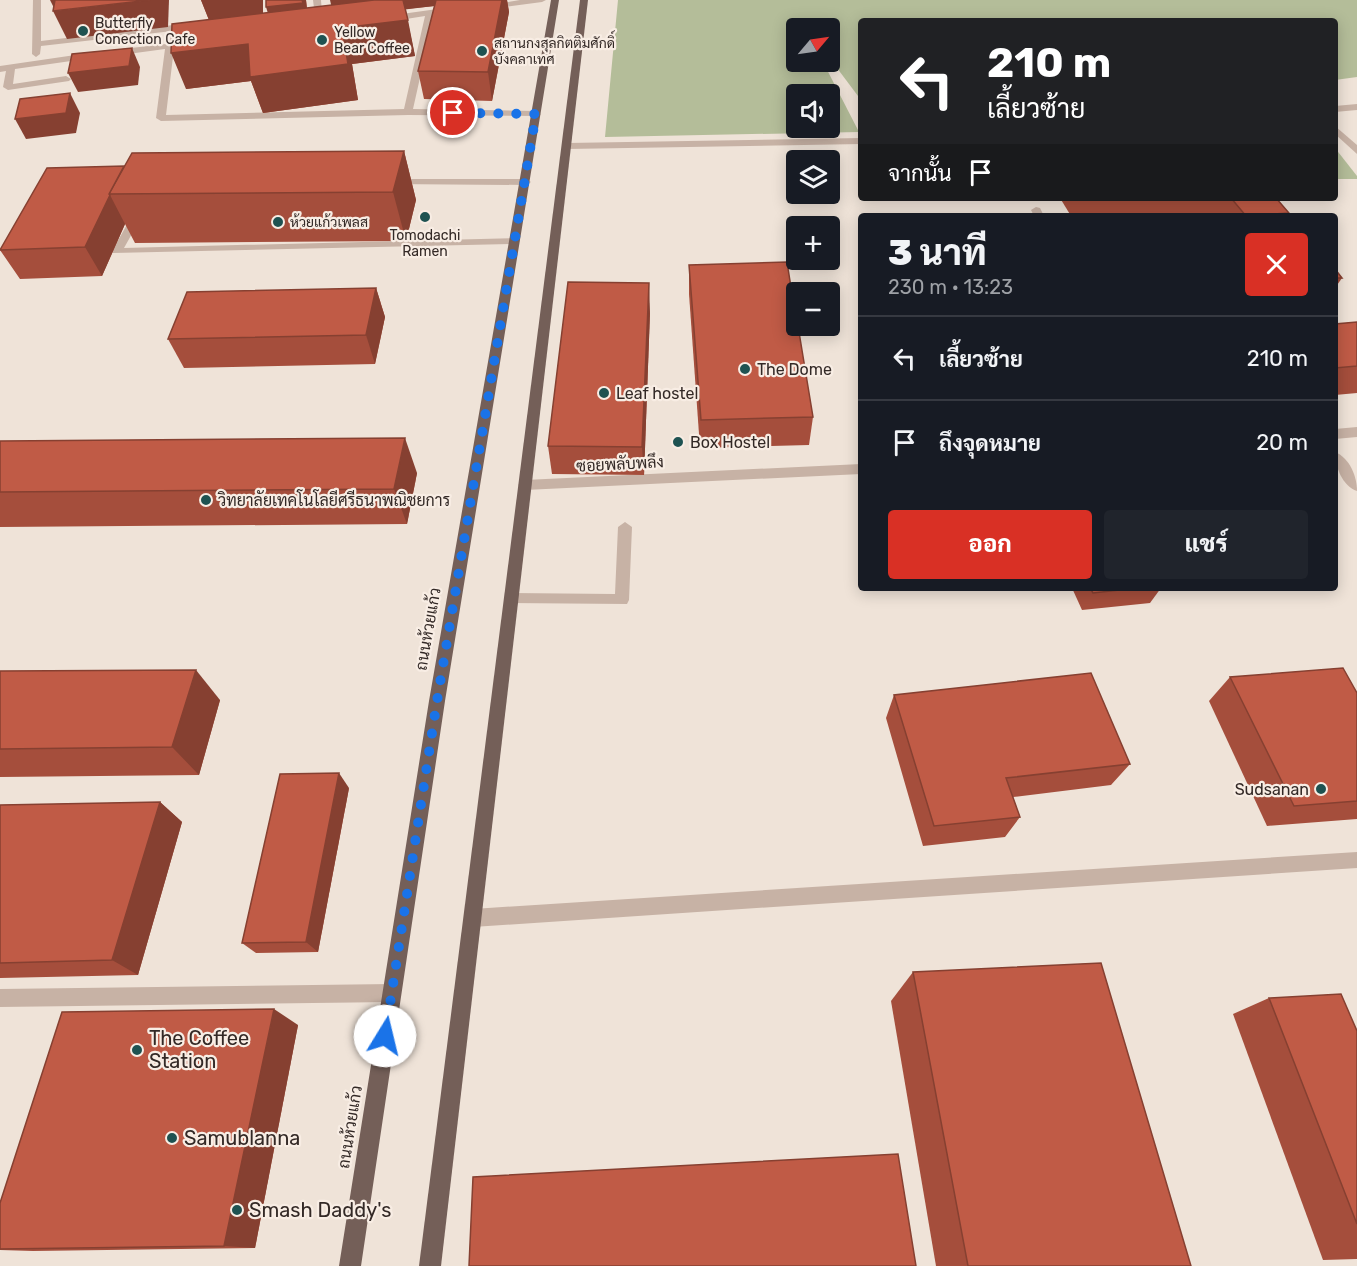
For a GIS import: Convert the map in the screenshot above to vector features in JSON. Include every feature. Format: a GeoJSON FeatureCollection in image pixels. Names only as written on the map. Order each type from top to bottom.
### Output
{"type":"FeatureCollection","features":[{"type":"Feature","properties":{"kind":"main road","name":"ถนนห้วยแก้ว"},"geometry":{"type":"LineString","coordinates":[[350,1266],[437,701],[555,0]]}},
{"type":"Feature","properties":{"kind":"main road"},"geometry":{"type":"LineString","coordinates":[[430,1266],[584,0]]}},
{"type":"Feature","properties":{"kind":"street"},"geometry":{"type":"LineString","coordinates":[[36,63],[38,0]]}},
{"type":"Feature","properties":{"kind":"street"},"geometry":{"type":"LineString","coordinates":[[310,29],[325,27],[317,0]]}},
{"type":"Feature","properties":{"kind":"street"},"geometry":{"type":"LineString","coordinates":[[475,8],[542,0]]}},
{"type":"Feature","properties":{"kind":"street"},"geometry":{"type":"LineString","coordinates":[[378,20],[464,9]]}},
{"type":"Feature","properties":{"kind":"street"},"geometry":{"type":"LineString","coordinates":[[408,112],[430,13]]}},
{"type":"Feature","properties":{"kind":"street"},"geometry":{"type":"LineString","coordinates":[[36,44],[200,24]]}},
{"type":"Feature","properties":{"kind":"street"},"geometry":{"type":"LineString","coordinates":[[0,69],[204,42]]}},
{"type":"Feature","properties":{"kind":"street"},"geometry":{"type":"LineString","coordinates":[[170,46],[161,118],[408,112],[536,114]]}},
{"type":"Feature","properties":{"kind":"street"},"geometry":{"type":"LineString","coordinates":[[11,67],[8,87],[66,79]]}},
{"type":"Feature","properties":{"kind":"street"},"geometry":{"type":"LineString","coordinates":[[1338,109],[1357,107]]}},
{"type":"Feature","properties":{"kind":"street"},"geometry":{"type":"LineString","coordinates":[[1338,132],[1355,147]]}},
{"type":"Feature","properties":{"kind":"street"},"geometry":{"type":"LineString","coordinates":[[567,146],[858,141]]}},
{"type":"Feature","properties":{"kind":"street"},"geometry":{"type":"LineString","coordinates":[[377,182],[526,182]]}},
{"type":"Feature","properties":{"kind":"street"},"geometry":{"type":"LineString","coordinates":[[146,199],[117,251],[515,241]]}},
{"type":"Feature","properties":{"kind":"street"},"geometry":{"type":"LineString","coordinates":[[1338,434],[1357,432]]}},
{"type":"Feature","properties":{"kind":"street"},"geometry":{"type":"LineString","coordinates":[[1338,461],[1357,486]]}},
{"type":"Feature","properties":{"kind":"street","name":"ซอยพลับพลึง"},"geometry":{"type":"LineString","coordinates":[[525,485],[858,469]]}},
{"type":"Feature","properties":{"kind":"street"},"geometry":{"type":"LineString","coordinates":[[511,599],[622,600],[625,527]]}},
{"type":"Feature","properties":{"kind":"street"},"geometry":{"type":"LineString","coordinates":[[473,918],[1357,860]]}},
{"type":"Feature","properties":{"kind":"street"},"geometry":{"type":"LineString","coordinates":[[0,998],[392,993]]}},
{"type":"Feature","properties":{"kind":"green space"},"geometry":{"type":"Polygon","coordinates":[[[618,0],[1357,0],[1357,77],[1338,80],[1338,18],[858,18],[858,96],[840,72],[840,18],[786,18],[786,72],[828,72],[834,84],[786,84],[786,133],[605,137],[618,0]]]}},
{"type":"Feature","properties":{"kind":"green space"},"geometry":{"type":"Polygon","coordinates":[[[840,95],[858,132],[840,132],[840,95]]]}},
{"type":"Feature","properties":{"kind":"green space"},"geometry":{"type":"Polygon","coordinates":[[[1338,152],[1357,176],[1357,179],[1338,179],[1338,152]]]}},
{"type":"Feature","properties":{"kind":"building"},"geometry":{"type":"Polygon","coordinates":[[[55,0],[150,0],[53,11],[55,0]]]}},
{"type":"Feature","properties":{"kind":"building"},"geometry":{"type":"Polygon","coordinates":[[[266,0],[302,0],[303,3],[266,7],[266,0]]]}},
{"type":"Feature","properties":{"kind":"building"},"geometry":{"type":"Polygon","coordinates":[[[374,0],[403,0],[408,20],[342,28],[348,64],[250,77],[248,44],[171,53],[172,24],[374,0]]]}},
{"type":"Feature","properties":{"kind":"building"},"geometry":{"type":"Polygon","coordinates":[[[436,0],[502,0],[488,72],[418,71],[436,0]]]}},
{"type":"Feature","properties":{"kind":"building"},"geometry":{"type":"Polygon","coordinates":[[[132,48],[129,66],[68,73],[72,54],[132,48]]]}},
{"type":"Feature","properties":{"kind":"building"},"geometry":{"type":"Polygon","coordinates":[[[70,93],[66,113],[15,119],[20,99],[70,93]]]}},
{"type":"Feature","properties":{"kind":"building"},"geometry":{"type":"Polygon","coordinates":[[[404,151],[393,192],[109,194],[132,153],[404,151]]]}},
{"type":"Feature","properties":{"kind":"building"},"geometry":{"type":"Polygon","coordinates":[[[124,166],[85,247],[0,250],[47,168],[124,166]]]}},
{"type":"Feature","properties":{"kind":"building"},"geometry":{"type":"Polygon","coordinates":[[[1234,201],[1279,201],[1289,213],[1244,213],[1234,201]]]}},
{"type":"Feature","properties":{"kind":"building","name":"The Dome"},"geometry":{"type":"Polygon","coordinates":[[[786,262],[790,282],[786,282],[786,336],[800,336],[813,417],[701,420],[689,265],[786,262]]]}},
{"type":"Feature","properties":{"kind":"building","name":"Leaf hostel"},"geometry":{"type":"Polygon","coordinates":[[[568,282],[649,283],[642,447],[548,446],[568,282]]]}},
{"type":"Feature","properties":{"kind":"building"},"geometry":{"type":"Polygon","coordinates":[[[376,288],[366,335],[168,339],[187,292],[376,288]]]}},
{"type":"Feature","properties":{"kind":"building"},"geometry":{"type":"Polygon","coordinates":[[[1357,322],[1357,366],[1338,368],[1338,324],[1357,322]]]}},
{"type":"Feature","properties":{"kind":"building"},"geometry":{"type":"Polygon","coordinates":[[[405,438],[394,489],[0,492],[0,441],[405,438]]]}},
{"type":"Feature","properties":{"kind":"building"},"geometry":{"type":"Polygon","coordinates":[[[1343,668],[1357,693],[1357,801],[1294,806],[1230,677],[1343,668]]]}},
{"type":"Feature","properties":{"kind":"building"},"geometry":{"type":"Polygon","coordinates":[[[196,670],[172,747],[0,749],[0,671],[196,670]]]}},
{"type":"Feature","properties":{"kind":"building"},"geometry":{"type":"Polygon","coordinates":[[[1091,673],[1130,764],[1006,778],[1020,817],[934,826],[894,695],[1091,673]]]}},
{"type":"Feature","properties":{"kind":"building"},"geometry":{"type":"Polygon","coordinates":[[[339,773],[306,942],[242,943],[280,774],[339,773]]]}},
{"type":"Feature","properties":{"kind":"building"},"geometry":{"type":"Polygon","coordinates":[[[160,802],[112,960],[0,963],[0,805],[160,802]]]}},
{"type":"Feature","properties":{"kind":"building"},"geometry":{"type":"Polygon","coordinates":[[[1101,963],[1191,1266],[968,1266],[913,972],[1101,963]]]}},
{"type":"Feature","properties":{"kind":"building"},"geometry":{"type":"Polygon","coordinates":[[[1341,994],[1357,1031],[1357,1224],[1269,998],[1341,994]]]}},
{"type":"Feature","properties":{"kind":"building","name":"Samublanna"},"geometry":{"type":"Polygon","coordinates":[[[274,1009],[224,1246],[0,1249],[0,1203],[62,1012],[274,1009]]]}},
{"type":"Feature","properties":{"kind":"building"},"geometry":{"type":"Polygon","coordinates":[[[898,1154],[916,1266],[469,1266],[473,1177],[898,1154]]]}},
{"type":"Feature","properties":{"kind":"place","name":"Butterfly Conection Cafe"},"geometry":{"type":"Point","coordinates":[83,31]}},
{"type":"Feature","properties":{"kind":"place","name":"Yellow Bear Coffee"},"geometry":{"type":"Point","coordinates":[322,40]}},
{"type":"Feature","properties":{"kind":"place","name":"สถานกงสุลกิตติมศักดิ์ บังคลาเทศ"},"geometry":{"type":"Point","coordinates":[482,51]}},
{"type":"Feature","properties":{"kind":"place","name":"Tomodachi Ramen"},"geometry":{"type":"Point","coordinates":[425,217]}},
{"type":"Feature","properties":{"kind":"place","name":"ห้วยแก้วเพลส"},"geometry":{"type":"Point","coordinates":[278,222]}},
{"type":"Feature","properties":{"kind":"place","name":"The Dome"},"geometry":{"type":"Point","coordinates":[745,369]}},
{"type":"Feature","properties":{"kind":"place","name":"Leaf hostel"},"geometry":{"type":"Point","coordinates":[604,393]}},
{"type":"Feature","properties":{"kind":"place","name":"Box Hostel"},"geometry":{"type":"Point","coordinates":[678,442]}},
{"type":"Feature","properties":{"kind":"place","name":"วิทยาลัยเทคโนโลยีศรีธนาพณิชยการ"},"geometry":{"type":"Point","coordinates":[206,500]}},
{"type":"Feature","properties":{"kind":"place","name":"Sudsanan"},"geometry":{"type":"Point","coordinates":[1321,789]}},
{"type":"Feature","properties":{"kind":"place","name":"The Coffee Station"},"geometry":{"type":"Point","coordinates":[137,1050]}},
{"type":"Feature","properties":{"kind":"place","name":"Samublanna"},"geometry":{"type":"Point","coordinates":[172,1138]}},
{"type":"Feature","properties":{"kind":"place","name":"Smash Daddy's"},"geometry":{"type":"Point","coordinates":[237,1210]}},
{"type":"Feature","properties":{"kind":"route"},"geometry":{"type":"LineString","coordinates":[[385,1036],[437,701],[536,114],[453,113]]}}]}
